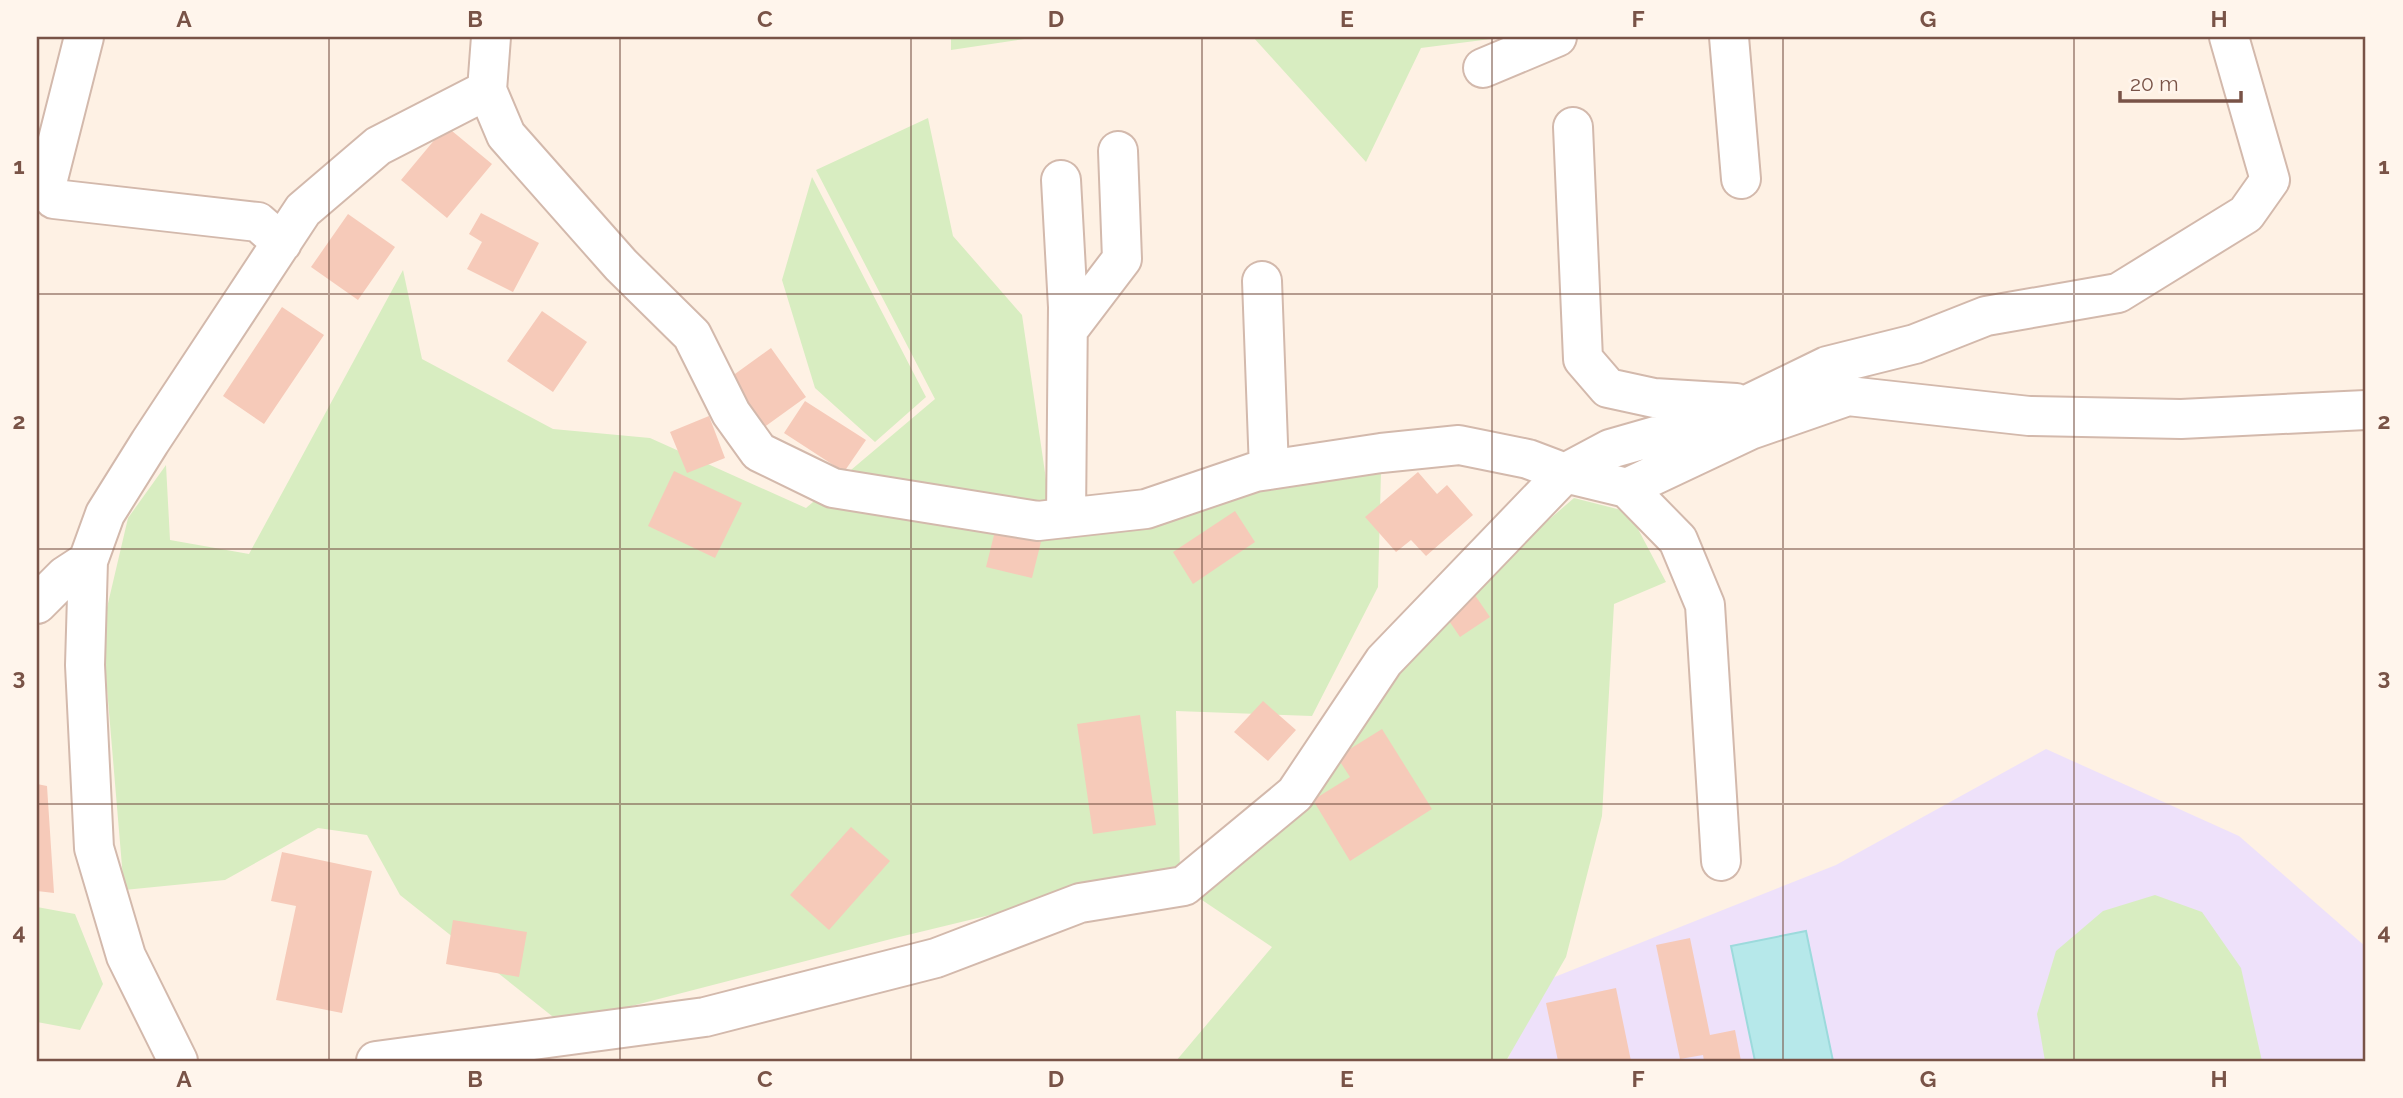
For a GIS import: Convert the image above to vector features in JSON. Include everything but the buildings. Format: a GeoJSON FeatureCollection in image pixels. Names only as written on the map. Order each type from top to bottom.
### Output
{"type":"FeatureCollection","features":[{"type":"Feature","properties":{"kind":"street"},"geometry":{"type":"LineString","coordinates":[[84,37],[47,183],[54,199],[258,222],[282,243]]}},
{"type":"Feature","properties":{"kind":"street"},"geometry":{"type":"LineString","coordinates":[[491,37],[487,90],[506,135],[621,265],[692,335],[730,413],[759,452],[833,488],[1038,521],[1146,509],[1255,472],[1381,453],[1459,445],[1528,459],[1565,473],[1627,488],[1678,540],[1705,606],[1721,861]]}},
{"type":"Feature","properties":{"kind":"street"},"geometry":{"type":"LineString","coordinates":[[1483,68],[1557,37]]}},
{"type":"Feature","properties":{"kind":"street"},"geometry":{"type":"LineString","coordinates":[[1730,37],[1741,179]]}},
{"type":"Feature","properties":{"kind":"street"},"geometry":{"type":"LineString","coordinates":[[376,1061],[486,1054],[705,1017],[936,958],[1080,902],[1185,886],[1295,794],[1384,662],[1565,473],[1610,449],[1722,417],[1827,366],[1915,344],[1986,316],[2118,293],[2246,214],[2270,180],[2229,37]]}},
{"type":"Feature","properties":{"kind":"street"},"geometry":{"type":"LineString","coordinates":[[178,1061],[126,956],[94,848],[85,665],[88,561],[105,514],[303,211],[378,146],[487,90]]}},
{"type":"Feature","properties":{"kind":"street"},"geometry":{"type":"LineString","coordinates":[[1573,127],[1583,359],[1608,388],[1654,398],[1748,404]]}},
{"type":"Feature","properties":{"kind":"street"},"geometry":{"type":"LineString","coordinates":[[1068,330],[1122,259],[1118,151]]}},
{"type":"Feature","properties":{"kind":"street"},"geometry":{"type":"LineString","coordinates":[[1061,180],[1068,330],[1066,518]]}},
{"type":"Feature","properties":{"kind":"street"},"geometry":{"type":"LineString","coordinates":[[1262,281],[1269,470]]}},
{"type":"Feature","properties":{"kind":"street"},"geometry":{"type":"LineString","coordinates":[[1627,488],[1750,430],[1848,396],[2029,416],[2181,418],[2366,410]]}},
{"type":"Feature","properties":{"kind":"street"},"geometry":{"type":"LineString","coordinates":[[37,604],[65,576],[88,561]]}},
{"type":"Feature","properties":{"kind":"shaded area"},"geometry":{"type":"Polygon","coordinates":[[[2046,749],[2239,836],[2366,947],[2366,1061],[1507,1061],[1542,982],[1836,865],[2046,749]]]}},
{"type":"Feature","properties":{"kind":"green space"},"geometry":{"type":"Polygon","coordinates":[[[951,37],[1038,37],[951,50],[951,37]]]}},
{"type":"Feature","properties":{"kind":"green space"},"geometry":{"type":"Polygon","coordinates":[[[1253,37],[1506,37],[1421,48],[1366,162],[1253,37]]]}},
{"type":"Feature","properties":{"kind":"green space"},"geometry":{"type":"Polygon","coordinates":[[[928,118],[953,236],[1022,315],[1049,500],[1381,472],[1378,587],[1312,716],[1176,711],[1180,869],[891,939],[562,1024],[400,895],[367,835],[318,828],[225,880],[124,890],[102,629],[128,518],[166,465],[170,540],[249,554],[403,270],[422,359],[553,429],[650,438],[806,508],[935,399],[816,170],[928,118]]]}},
{"type":"Feature","properties":{"kind":"green space"},"geometry":{"type":"Polygon","coordinates":[[[812,177],[926,397],[875,442],[815,388],[782,280],[812,177]]]}},
{"type":"Feature","properties":{"kind":"green space"},"geometry":{"type":"Polygon","coordinates":[[[1574,498],[1629,512],[1666,582],[1614,604],[1602,816],[1566,957],[1506,1061],[1176,1061],[1272,947],[1199,898],[1402,665],[1507,556],[1574,498]]]}},
{"type":"Feature","properties":{"kind":"green space"},"geometry":{"type":"Polygon","coordinates":[[[2155,895],[2202,912],[2241,968],[2262,1061],[2045,1061],[2037,1014],[2056,951],[2103,911],[2155,895]]]}},
{"type":"Feature","properties":{"kind":"green space"},"geometry":{"type":"Polygon","coordinates":[[[37,907],[75,914],[103,984],[80,1030],[37,1022],[37,907]]]}},
{"type":"Feature","properties":{"kind":"water"},"geometry":{"type":"Polygon","coordinates":[[[1806,931],[1833,1061],[1755,1061],[1731,946],[1806,931]]]}}]}
